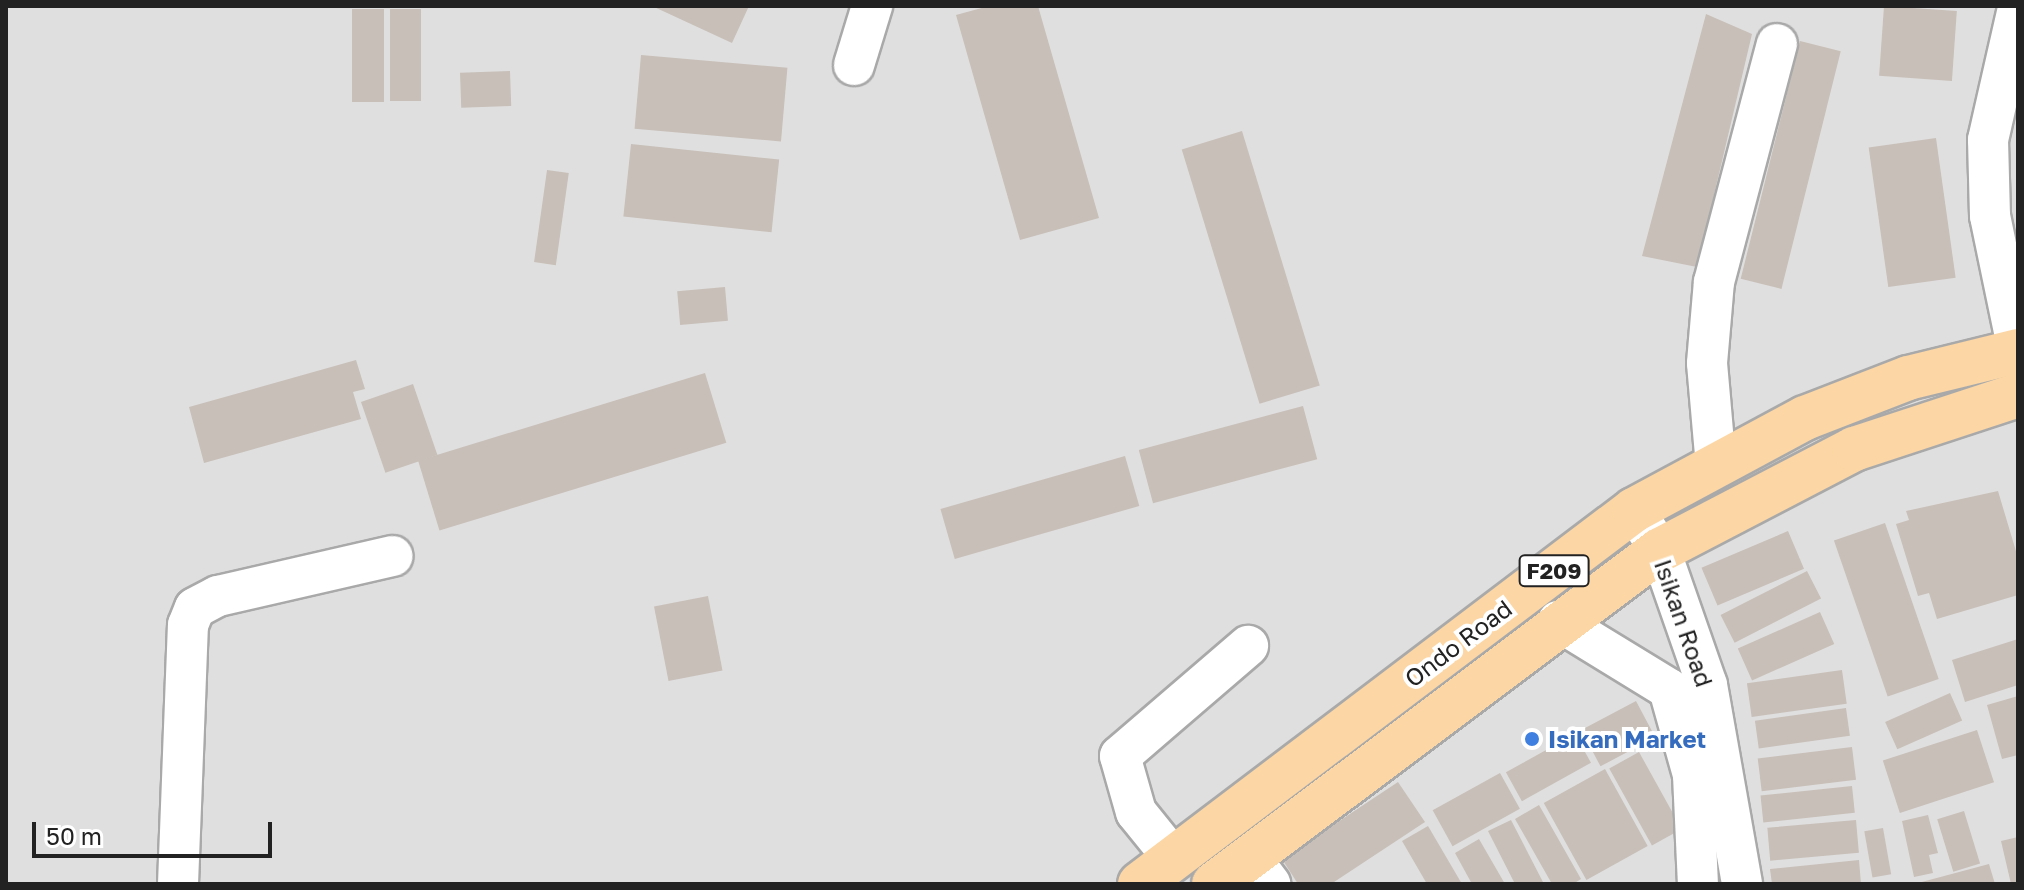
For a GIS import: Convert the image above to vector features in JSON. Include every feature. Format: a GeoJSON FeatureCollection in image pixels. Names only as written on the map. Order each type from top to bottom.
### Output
{"type":"FeatureCollection","features":[{"type":"Feature","properties":{"kind":"main road","name":"Ondo Road"},"geometry":{"type":"LineString","coordinates":[[1157,871],[1634,510],[1805,418],[1893,384],[2018,351]]}},
{"type":"Feature","properties":{"kind":"main road","name":"Ondo Road"},"geometry":{"type":"LineString","coordinates":[[1214,884],[1260,870],[1558,621],[1660,550],[1854,449],[2018,395]]}},
{"type":"Feature","properties":{"kind":"street"},"geometry":{"type":"LineString","coordinates":[[854,65],[872,6]]}},
{"type":"Feature","properties":{"kind":"street"},"geometry":{"type":"LineString","coordinates":[[2018,8],[1988,140],[1990,216],[2018,351]]}},
{"type":"Feature","properties":{"kind":"street"},"geometry":{"type":"LineString","coordinates":[[1716,466],[1707,363],[1714,282],[1777,44]]}},
{"type":"Feature","properties":{"kind":"street","name":"Isikan Road"},"geometry":{"type":"LineString","coordinates":[[1634,510],[1660,550],[1707,685],[1742,884]]}},
{"type":"Feature","properties":{"kind":"street"},"geometry":{"type":"LineString","coordinates":[[178,884],[188,625],[195,608],[218,596],[392,556]]}},
{"type":"Feature","properties":{"kind":"street"},"geometry":{"type":"LineString","coordinates":[[1558,621],[1660,678],[1673,696],[1693,775],[1698,884]]}},
{"type":"Feature","properties":{"kind":"street"},"geometry":{"type":"LineString","coordinates":[[1157,871],[1120,756],[1248,646]]}},
{"type":"Feature","properties":{"kind":"shaded area"},"geometry":{"type":"Polygon","coordinates":[[[6,6],[2018,6],[2018,884],[6,884],[6,6]]]}},
{"type":"Feature","properties":{"kind":"building"},"geometry":{"type":"Polygon","coordinates":[[[652,6],[749,6],[732,43],[652,6]]]}},
{"type":"Feature","properties":{"kind":"building"},"geometry":{"type":"Polygon","coordinates":[[[989,6],[1038,6],[1099,218],[1020,240],[956,15],[989,6]]]}},
{"type":"Feature","properties":{"kind":"building"},"geometry":{"type":"Polygon","coordinates":[[[1884,6],[1957,11],[1952,81],[1879,76],[1884,6]]]}},
{"type":"Feature","properties":{"kind":"building"},"geometry":{"type":"Polygon","coordinates":[[[352,9],[384,9],[384,102],[352,102],[352,9]]]}},
{"type":"Feature","properties":{"kind":"building"},"geometry":{"type":"Polygon","coordinates":[[[390,9],[421,9],[421,101],[390,101],[390,9]]]}},
{"type":"Feature","properties":{"kind":"building"},"geometry":{"type":"Polygon","coordinates":[[[1706,14],[1752,34],[1697,267],[1642,256],[1706,14]]]}},
{"type":"Feature","properties":{"kind":"building"},"geometry":{"type":"Polygon","coordinates":[[[1800,41],[1841,51],[1781,289],[1741,279],[1800,41]]]}},
{"type":"Feature","properties":{"kind":"building"},"geometry":{"type":"Polygon","coordinates":[[[641,55],[787,68],[781,142],[635,129],[641,55]]]}},
{"type":"Feature","properties":{"kind":"building"},"geometry":{"type":"Polygon","coordinates":[[[510,71],[511,106],[461,108],[460,73],[510,71]]]}},
{"type":"Feature","properties":{"kind":"building"},"geometry":{"type":"Polygon","coordinates":[[[1242,131],[1320,385],[1260,404],[1182,149],[1242,131]]]}},
{"type":"Feature","properties":{"kind":"building"},"geometry":{"type":"Polygon","coordinates":[[[1936,138],[1956,278],[1888,287],[1869,147],[1936,138]]]}},
{"type":"Feature","properties":{"kind":"building"},"geometry":{"type":"Polygon","coordinates":[[[631,144],[779,160],[772,232],[623,217],[631,144]]]}},
{"type":"Feature","properties":{"kind":"building"},"geometry":{"type":"Polygon","coordinates":[[[547,170],[569,173],[556,265],[534,262],[547,170]]]}},
{"type":"Feature","properties":{"kind":"building"},"geometry":{"type":"Polygon","coordinates":[[[725,287],[728,321],[680,325],[677,291],[725,287]]]}},
{"type":"Feature","properties":{"kind":"building"},"geometry":{"type":"Polygon","coordinates":[[[356,360],[365,389],[353,392],[361,419],[204,463],[189,407],[356,360]]]}},
{"type":"Feature","properties":{"kind":"building"},"geometry":{"type":"Polygon","coordinates":[[[705,373],[726,443],[439,531],[418,461],[705,373]]]}},
{"type":"Feature","properties":{"kind":"building"},"geometry":{"type":"Polygon","coordinates":[[[413,384],[437,455],[385,473],[361,402],[413,384]]]}},
{"type":"Feature","properties":{"kind":"building"},"geometry":{"type":"Polygon","coordinates":[[[1303,406],[1317,459],[1153,503],[1139,450],[1303,406]]]}},
{"type":"Feature","properties":{"kind":"building"},"geometry":{"type":"Polygon","coordinates":[[[1125,456],[1139,506],[955,559],[940,509],[1125,456]]]}},
{"type":"Feature","properties":{"kind":"building"},"geometry":{"type":"Polygon","coordinates":[[[1998,491],[2018,558],[2018,595],[1937,619],[1929,593],[1918,596],[1896,524],[1909,520],[1906,511],[1998,491]]]}},
{"type":"Feature","properties":{"kind":"building"},"geometry":{"type":"Polygon","coordinates":[[[1885,523],[1939,679],[1888,697],[1834,541],[1885,523]]]}},
{"type":"Feature","properties":{"kind":"building"},"geometry":{"type":"Polygon","coordinates":[[[1788,531],[1804,569],[1717,605],[1701,568],[1788,531]]]}},
{"type":"Feature","properties":{"kind":"building"},"geometry":{"type":"Polygon","coordinates":[[[1807,571],[1821,599],[1735,643],[1721,615],[1807,571]]]}},
{"type":"Feature","properties":{"kind":"building"},"geometry":{"type":"Polygon","coordinates":[[[708,596],[723,671],[669,681],[654,606],[708,596]]]}},
{"type":"Feature","properties":{"kind":"building"},"geometry":{"type":"Polygon","coordinates":[[[1820,612],[1834,644],[1752,681],[1738,649],[1820,612]]]}},
{"type":"Feature","properties":{"kind":"building"},"geometry":{"type":"Polygon","coordinates":[[[2018,639],[2018,685],[1965,702],[1952,660],[2018,639]]]}},
{"type":"Feature","properties":{"kind":"building"},"geometry":{"type":"Polygon","coordinates":[[[1842,670],[1847,704],[1752,717],[1747,683],[1842,670]]]}},
{"type":"Feature","properties":{"kind":"building"},"geometry":{"type":"Polygon","coordinates":[[[1950,693],[1962,720],[1897,749],[1885,722],[1950,693]]]}},
{"type":"Feature","properties":{"kind":"building"},"geometry":{"type":"Polygon","coordinates":[[[2018,696],[2018,755],[2002,759],[1987,705],[2018,696]]]}},
{"type":"Feature","properties":{"kind":"building"},"geometry":{"type":"Polygon","coordinates":[[[1636,701],[1655,737],[1601,766],[1581,730],[1636,701]]]}},
{"type":"Feature","properties":{"kind":"building"},"geometry":{"type":"Polygon","coordinates":[[[1846,708],[1850,736],[1759,749],[1755,721],[1846,708]]]}},
{"type":"Feature","properties":{"kind":"building"},"geometry":{"type":"Polygon","coordinates":[[[1977,730],[1994,782],[1900,813],[1883,761],[1977,730]]]}},
{"type":"Feature","properties":{"kind":"building"},"geometry":{"type":"Polygon","coordinates":[[[1575,734],[1591,763],[1522,801],[1506,772],[1575,734]]]}},
{"type":"Feature","properties":{"kind":"building"},"geometry":{"type":"Polygon","coordinates":[[[1852,747],[1856,780],[1762,791],[1758,759],[1852,747]]]}},
{"type":"Feature","properties":{"kind":"building"},"geometry":{"type":"Polygon","coordinates":[[[1639,752],[1682,829],[1652,845],[1609,768],[1639,752]]]}},
{"type":"Feature","properties":{"kind":"building"},"geometry":{"type":"Polygon","coordinates":[[[1605,769],[1648,846],[1586,880],[1544,803],[1605,769]]]}},
{"type":"Feature","properties":{"kind":"building"},"geometry":{"type":"Polygon","coordinates":[[[1500,773],[1520,809],[1453,846],[1433,810],[1500,773]]]}},
{"type":"Feature","properties":{"kind":"building"},"geometry":{"type":"Polygon","coordinates":[[[1398,782],[1425,822],[1331,884],[1298,884],[1282,859],[1398,782]]]}},
{"type":"Feature","properties":{"kind":"building"},"geometry":{"type":"Polygon","coordinates":[[[1852,786],[1855,813],[1763,822],[1761,796],[1852,786]]]}},
{"type":"Feature","properties":{"kind":"building"},"geometry":{"type":"Polygon","coordinates":[[[1539,805],[1581,879],[1573,884],[1552,884],[1515,819],[1539,805]]]}},
{"type":"Feature","properties":{"kind":"building"},"geometry":{"type":"Polygon","coordinates":[[[1964,811],[1980,864],[1953,872],[1937,819],[1964,811]]]}},
{"type":"Feature","properties":{"kind":"building"},"geometry":{"type":"Polygon","coordinates":[[[1928,815],[1938,853],[1929,855],[1933,873],[1914,877],[1902,821],[1928,815]]]}},
{"type":"Feature","properties":{"kind":"building"},"geometry":{"type":"Polygon","coordinates":[[[1511,820],[1544,884],[1515,884],[1488,831],[1511,820]]]}},
{"type":"Feature","properties":{"kind":"building"},"geometry":{"type":"Polygon","coordinates":[[[1856,820],[1859,853],[1770,861],[1767,828],[1856,820]]]}},
{"type":"Feature","properties":{"kind":"building"},"geometry":{"type":"Polygon","coordinates":[[[1428,826],[1462,884],[1427,884],[1402,841],[1428,826]]]}},
{"type":"Feature","properties":{"kind":"building"},"geometry":{"type":"Polygon","coordinates":[[[1883,828],[1891,874],[1872,878],[1864,831],[1883,828]]]}},
{"type":"Feature","properties":{"kind":"building"},"geometry":{"type":"Polygon","coordinates":[[[2018,837],[2018,884],[2011,884],[2001,841],[2018,837]]]}},
{"type":"Feature","properties":{"kind":"building"},"geometry":{"type":"Polygon","coordinates":[[[1479,839],[1505,884],[1472,884],[1455,853],[1479,839]]]}},
{"type":"Feature","properties":{"kind":"building"},"geometry":{"type":"Polygon","coordinates":[[[1859,860],[1861,884],[1772,884],[1770,869],[1859,860]]]}},
{"type":"Feature","properties":{"kind":"building"},"geometry":{"type":"Polygon","coordinates":[[[1989,864],[1995,884],[1918,884],[1918,883],[1989,864]]]}},
{"type":"Feature","properties":{"kind":"place","name":"Isikan Market"},"geometry":{"type":"Point","coordinates":[1532,739]}}]}
